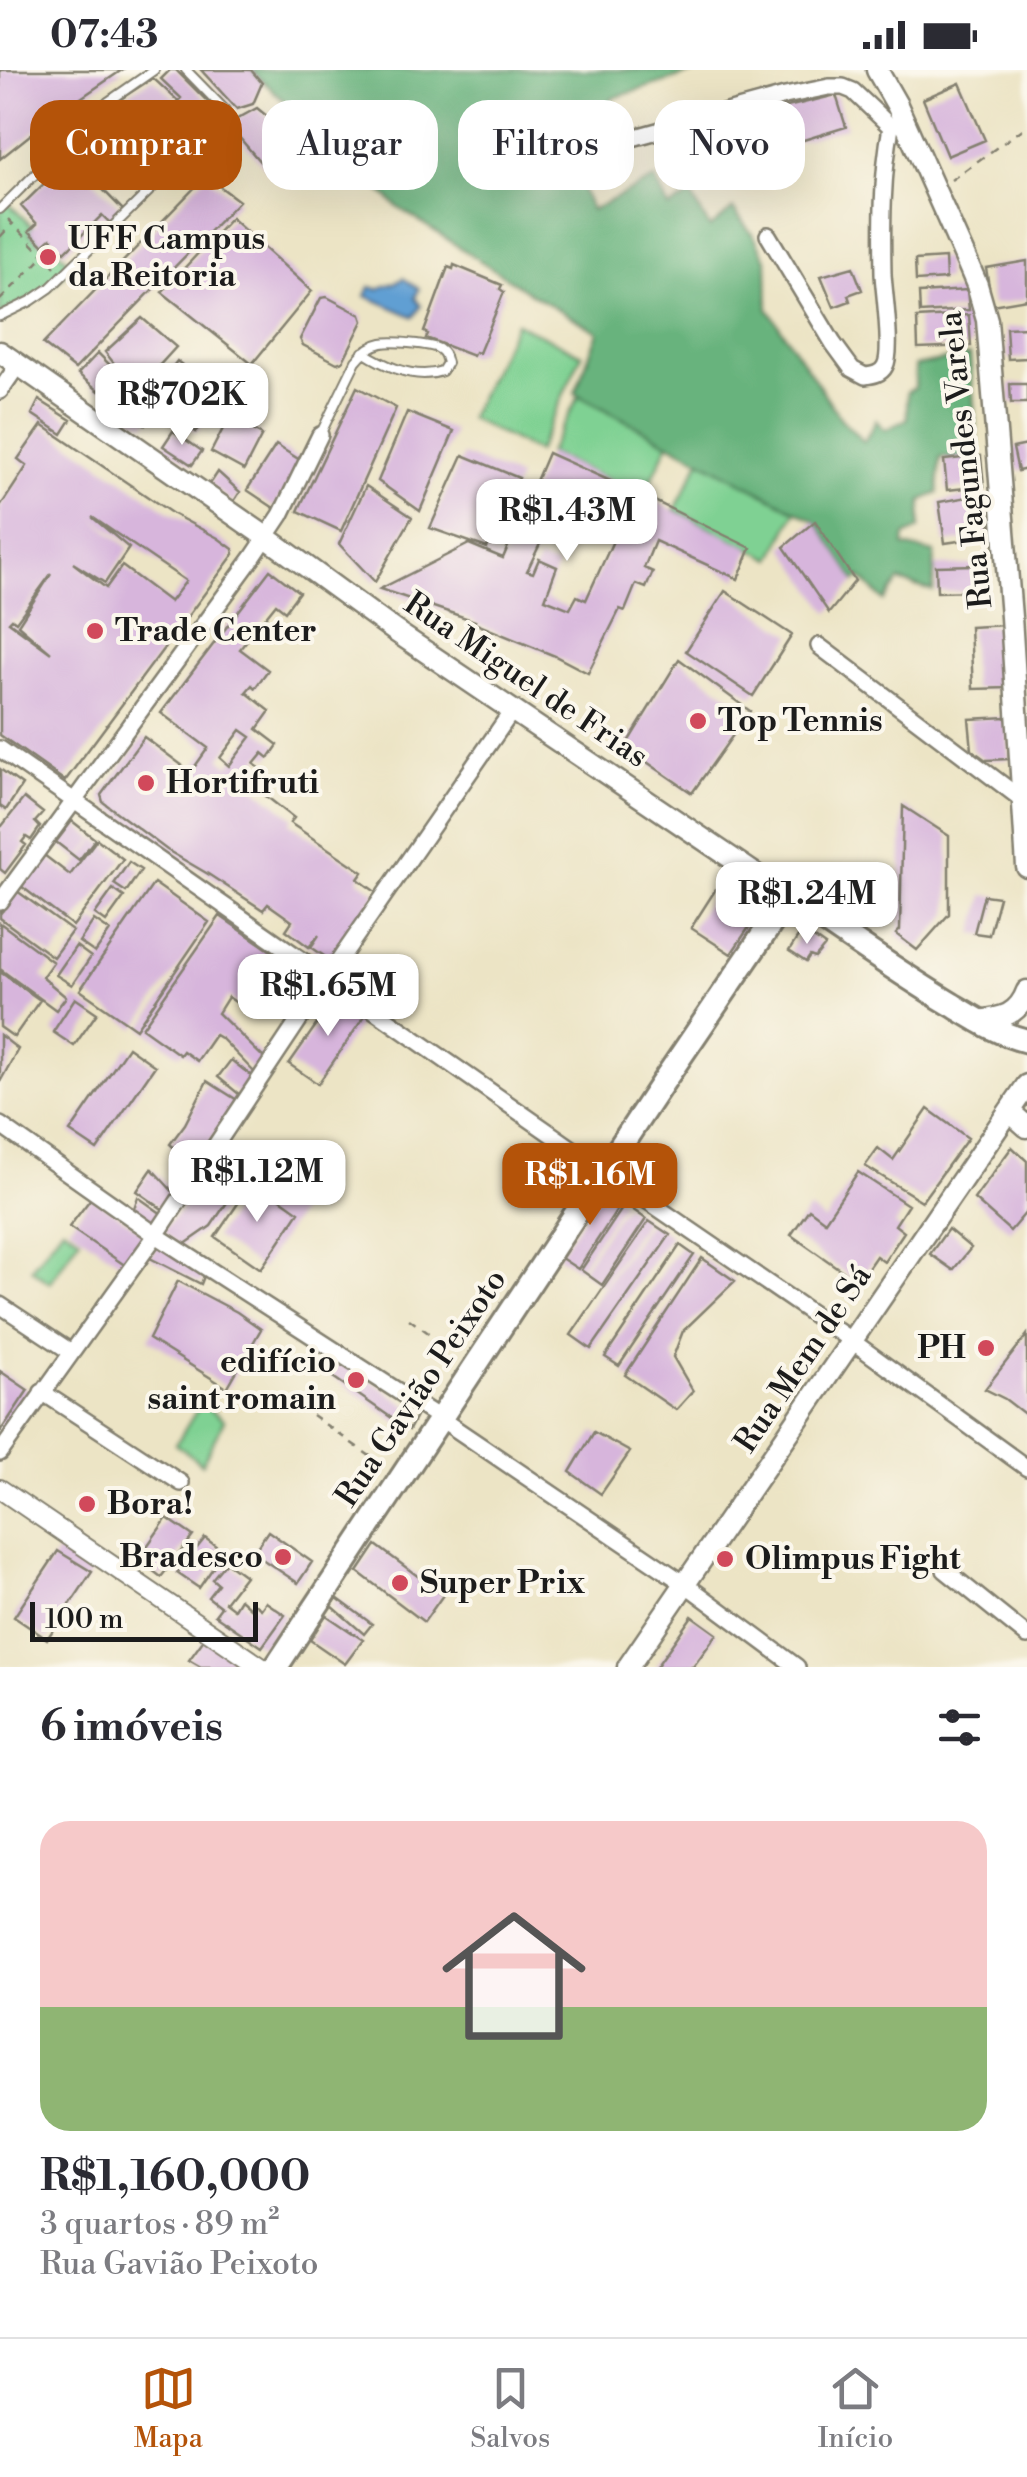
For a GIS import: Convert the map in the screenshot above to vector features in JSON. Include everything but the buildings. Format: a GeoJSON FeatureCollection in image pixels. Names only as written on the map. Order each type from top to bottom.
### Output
{"type":"FeatureCollection","features":[{"type":"Feature","properties":{"kind":"main road","name":"Rua Fagundes Varela"},"geometry":{"type":"LineString","coordinates":[[877,70],[898,123],[977,284],[987,320],[1024,760],[1027,867]]}},
{"type":"Feature","properties":{"kind":"main road","name":"Rua Miguel de Frias"},"geometry":{"type":"LineString","coordinates":[[0,352],[395,631],[923,988],[978,1021],[1027,1040]]}},
{"type":"Feature","properties":{"kind":"main road","name":"Rua Gavião Peixoto"},"geometry":{"type":"LineString","coordinates":[[276,1667],[789,897]]}},
{"type":"Feature","properties":{"kind":"main road"},"geometry":{"type":"LineString","coordinates":[[978,1021],[1012,1014],[1027,992]]}},
{"type":"Feature","properties":{"kind":"main road","name":"Rua Mem de Sá"},"geometry":{"type":"LineString","coordinates":[[628,1667],[1027,1085]]}},
{"type":"Feature","properties":{"kind":"main road"},"geometry":{"type":"LineString","coordinates":[[1010,1111],[1027,1126]]}},
{"type":"Feature","properties":{"kind":"street"},"geometry":{"type":"LineString","coordinates":[[634,137],[830,87],[853,91],[898,123],[885,174],[883,272],[888,345],[884,369],[865,376],[852,369],[768,235]]}},
{"type":"Feature","properties":{"kind":"street"},"geometry":{"type":"LineString","coordinates":[[0,391],[18,365]]}},
{"type":"Feature","properties":{"kind":"street"},"geometry":{"type":"LineString","coordinates":[[0,902],[266,537],[320,435]]}},
{"type":"Feature","properties":{"kind":"street"},"geometry":{"type":"LineString","coordinates":[[819,646],[1024,801]]}},
{"type":"Feature","properties":{"kind":"street"},"geometry":{"type":"LineString","coordinates":[[0,1453],[156,1235],[512,711]]}},
{"type":"Feature","properties":{"kind":"street"},"geometry":{"type":"LineString","coordinates":[[0,749],[852,1341],[1027,1468]]}},
{"type":"Feature","properties":{"kind":"street"},"geometry":{"type":"LineString","coordinates":[[0,1125],[156,1235],[442,1418],[686,1584],[797,1667]]}},
{"type":"Feature","properties":{"kind":"street"},"geometry":{"type":"LineString","coordinates":[[0,1305],[71,1352]]}},
{"type":"Feature","properties":{"kind":"street"},"geometry":{"type":"LineString","coordinates":[[42,1392],[181,1483]]}},
{"type":"Feature","properties":{"kind":"street"},"geometry":{"type":"LineString","coordinates":[[0,1489],[261,1667]]}},
{"type":"Feature","properties":{"kind":"street"},"geometry":{"type":"LineString","coordinates":[[945,1570],[1027,1636]]}},
{"type":"Feature","properties":{"kind":"lane"},"geometry":{"type":"LineString","coordinates":[[0,210],[108,102],[154,70]]}},
{"type":"Feature","properties":{"kind":"lane"},"geometry":{"type":"LineString","coordinates":[[0,316],[31,301],[64,276],[224,118],[226,110],[186,70]]}},
{"type":"Feature","properties":{"kind":"lane"},"geometry":{"type":"LineString","coordinates":[[320,435],[363,352],[381,343],[433,347],[443,353],[447,363],[442,371],[431,374],[391,368],[363,352]]}},
{"type":"Feature","properties":{"kind":"path"},"geometry":{"type":"LineString","coordinates":[[964,172],[1027,126]]}},
{"type":"Feature","properties":{"kind":"path"},"geometry":{"type":"LineString","coordinates":[[0,210],[64,276]]}},
{"type":"Feature","properties":{"kind":"path"},"geometry":{"type":"LineString","coordinates":[[0,237],[13,224]]}},
{"type":"Feature","properties":{"kind":"path"},"geometry":{"type":"LineString","coordinates":[[0,300],[44,256]]}},
{"type":"Feature","properties":{"kind":"path"},"geometry":{"type":"LineString","coordinates":[[410,1319],[476,1366]]}},
{"type":"Feature","properties":{"kind":"path"},"geometry":{"type":"LineString","coordinates":[[312,1415],[401,1478]]}},
{"type":"Feature","properties":{"kind":"green space"},"geometry":{"type":"Polygon","coordinates":[[[251,70],[702,70],[610,100],[458,100],[458,190],[583,190],[591,210],[654,179],[654,190],[660,190],[669,208],[691,195],[710,228],[733,209],[767,261],[768,309],[841,419],[864,442],[876,420],[885,430],[907,419],[907,392],[915,388],[915,366],[970,355],[978,455],[940,458],[938,493],[922,500],[919,529],[905,536],[904,546],[935,553],[933,591],[899,581],[884,601],[860,577],[855,581],[815,521],[575,393],[598,332],[399,208],[380,190],[438,190],[438,100],[283,100],[251,70]]]}},
{"type":"Feature","properties":{"kind":"green space"},"geometry":{"type":"Polygon","coordinates":[[[7,202],[33,227],[29,232],[43,245],[48,240],[73,266],[50,288],[0,316],[0,209],[7,202]]]}},
{"type":"Feature","properties":{"kind":"green space"},"geometry":{"type":"Polygon","coordinates":[[[516,323],[582,354],[537,452],[469,418],[516,323]]]}},
{"type":"Feature","properties":{"kind":"green space"},"geometry":{"type":"Polygon","coordinates":[[[579,396],[669,443],[644,496],[548,453],[579,396]]]}},
{"type":"Feature","properties":{"kind":"green space"},"geometry":{"type":"Polygon","coordinates":[[[700,460],[796,511],[772,559],[675,510],[700,460]]]}},
{"type":"Feature","properties":{"kind":"green space"},"geometry":{"type":"Polygon","coordinates":[[[63,1227],[80,1238],[50,1283],[31,1269],[63,1227]]]}},
{"type":"Feature","properties":{"kind":"green space"},"geometry":{"type":"Polygon","coordinates":[[[201,1403],[224,1420],[202,1464],[176,1444],[201,1403]]]}},
{"type":"Feature","properties":{"kind":"water"},"geometry":{"type":"Polygon","coordinates":[[[403,278],[419,289],[415,298],[421,306],[414,317],[366,296],[370,287],[379,289],[403,278]]]}},
{"type":"Feature","properties":{"kind":"place","name":"UFF Campus da Reitoria"},"geometry":{"type":"Point","coordinates":[48,257]}},
{"type":"Feature","properties":{"kind":"place","name":"Trade Center"},"geometry":{"type":"Point","coordinates":[95,631]}},
{"type":"Feature","properties":{"kind":"place","name":"Top Tennis"},"geometry":{"type":"Point","coordinates":[698,721]}},
{"type":"Feature","properties":{"kind":"place","name":"Hortifruti"},"geometry":{"type":"Point","coordinates":[146,783]}},
{"type":"Feature","properties":{"kind":"place","name":"PH"},"geometry":{"type":"Point","coordinates":[986,1348]}},
{"type":"Feature","properties":{"kind":"place","name":"edifício saint romain"},"geometry":{"type":"Point","coordinates":[356,1380]}},
{"type":"Feature","properties":{"kind":"place","name":"Bora!"},"geometry":{"type":"Point","coordinates":[87,1504]}},
{"type":"Feature","properties":{"kind":"place","name":"Bradesco"},"geometry":{"type":"Point","coordinates":[283,1557]}},
{"type":"Feature","properties":{"kind":"place","name":"Olimpus Fight"},"geometry":{"type":"Point","coordinates":[725,1559]}},
{"type":"Feature","properties":{"kind":"place","name":"Super Prix"},"geometry":{"type":"Point","coordinates":[400,1583]}}]}
